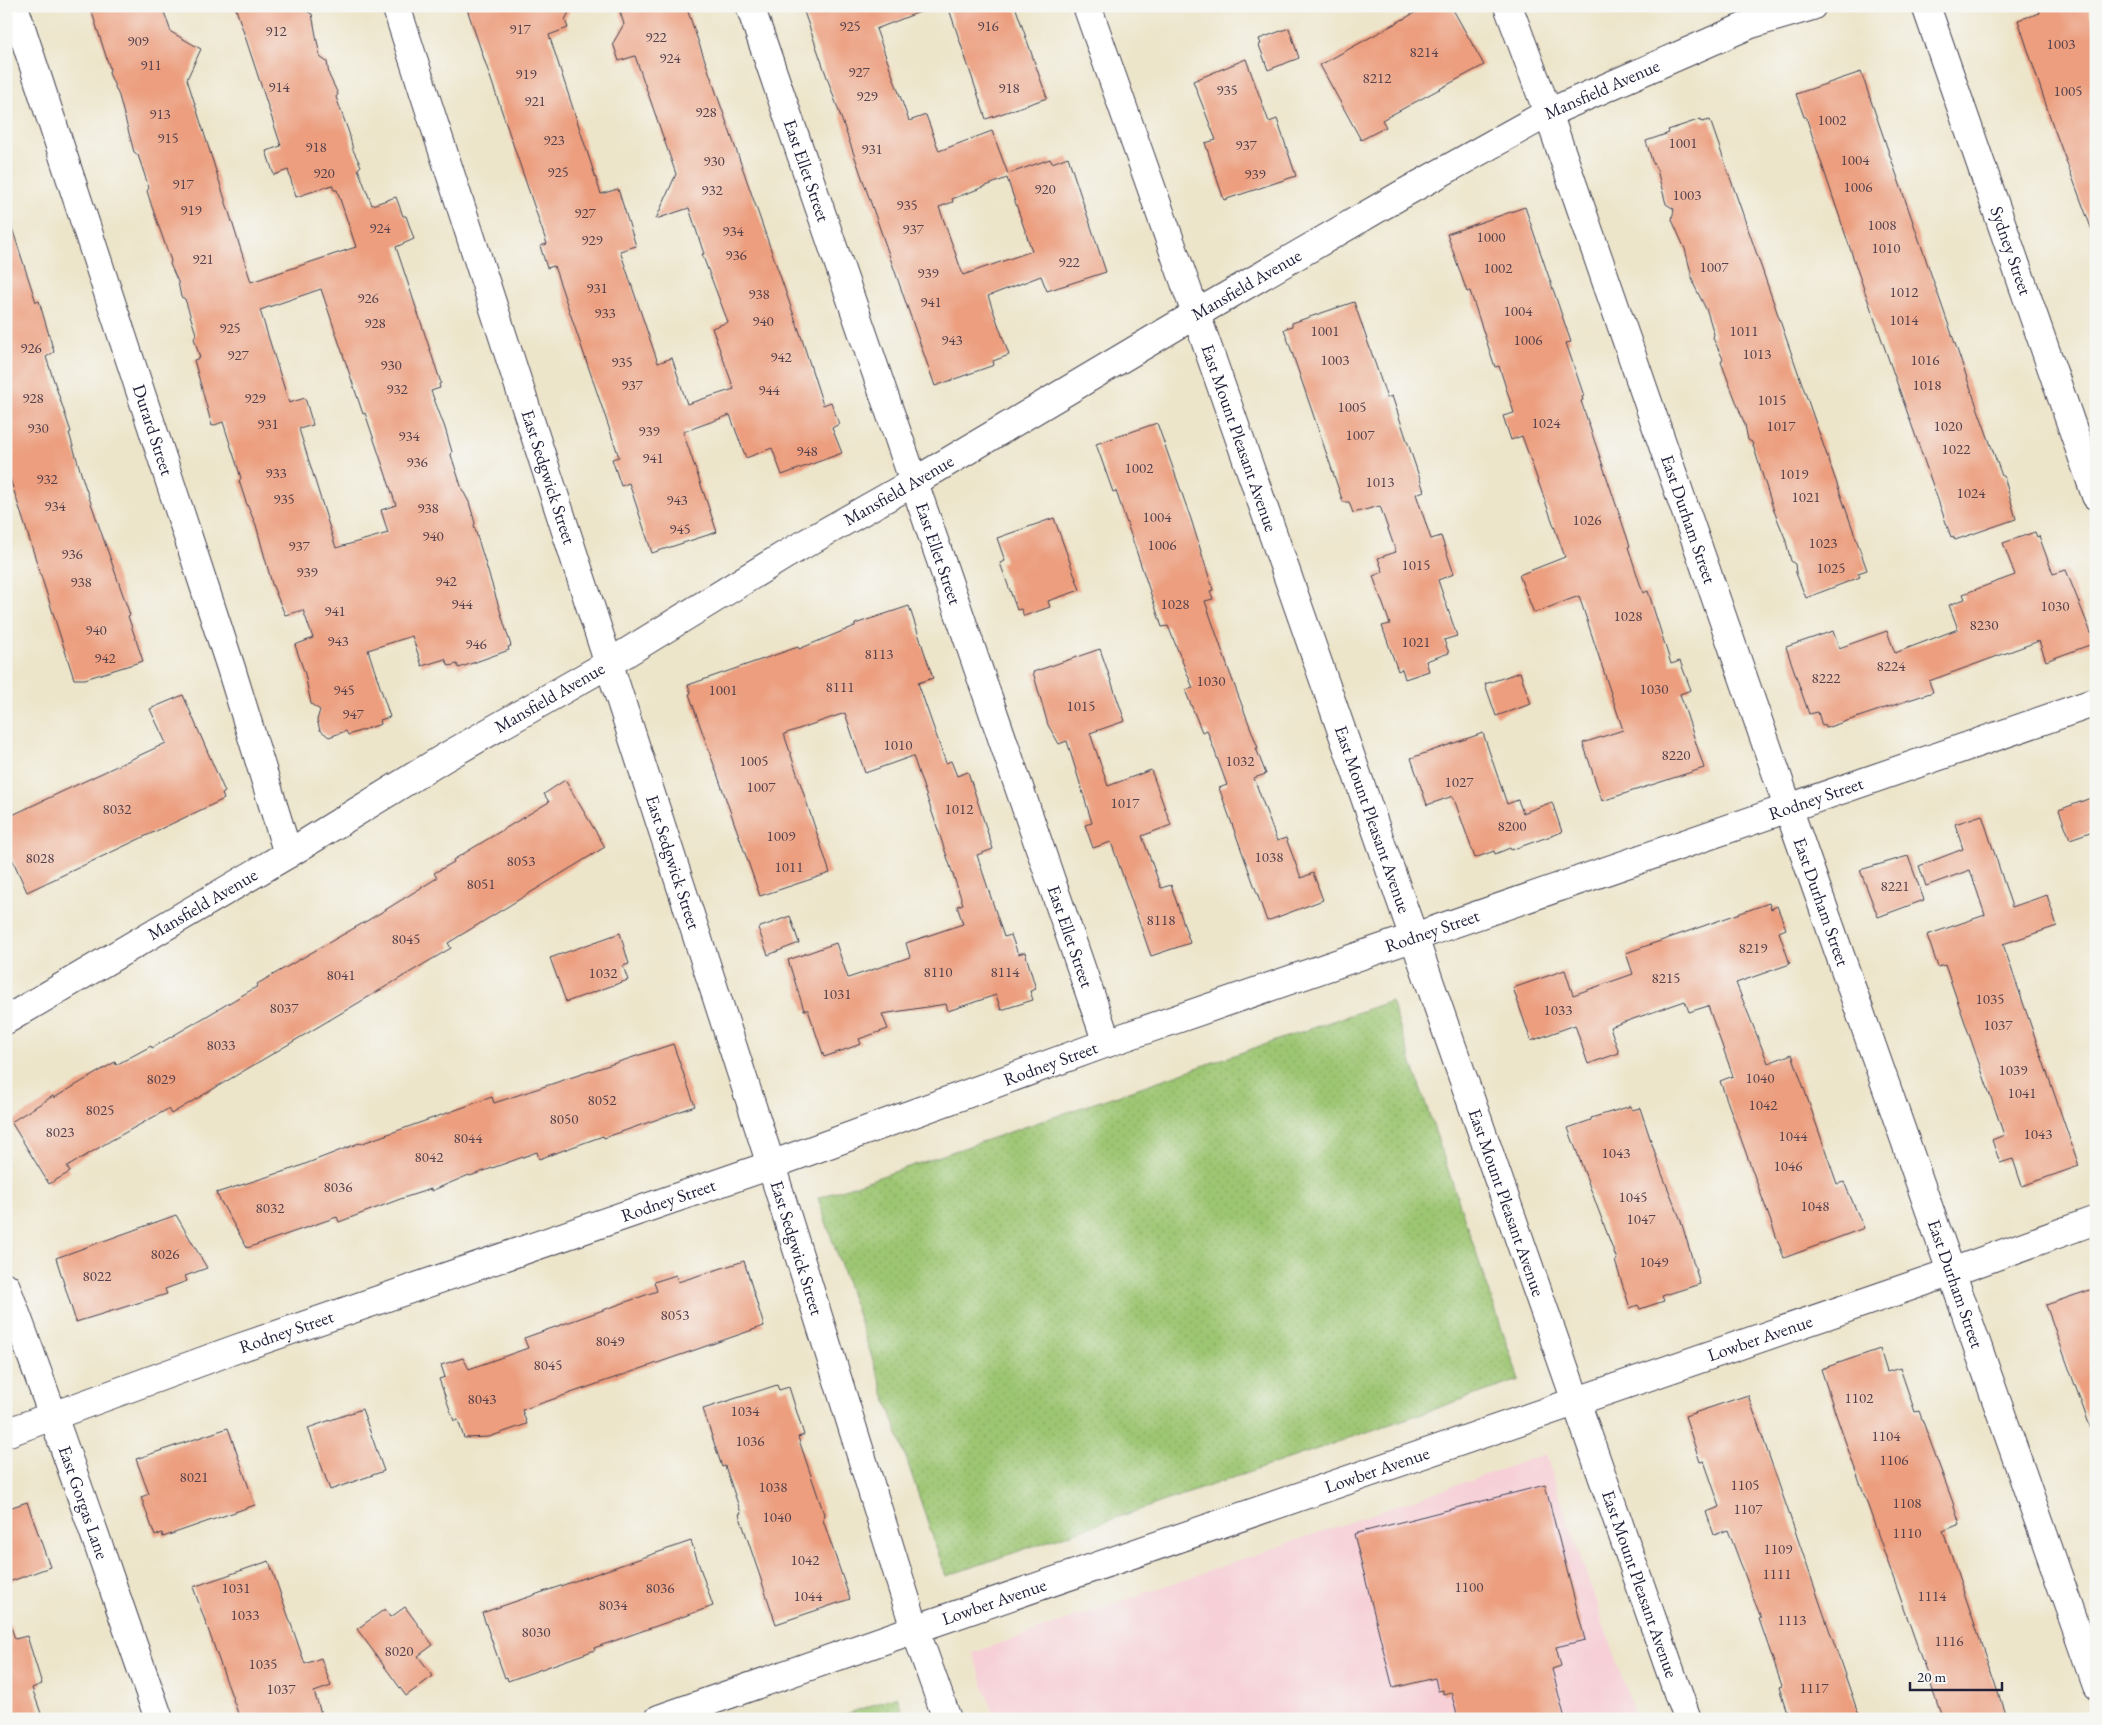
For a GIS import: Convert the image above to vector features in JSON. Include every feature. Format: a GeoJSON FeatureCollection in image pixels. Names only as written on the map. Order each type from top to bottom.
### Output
{"type":"FeatureCollection","features":[{"type":"Feature","properties":{"kind":"street","name":"Durard Street"},"geometry":{"type":"LineString","coordinates":[[14,6],[230,665],[288,854]]}},
{"type":"Feature","properties":{"kind":"street","name":"East Sedgwick Street"},"geometry":{"type":"LineString","coordinates":[[396,6],[772,1165],[915,1628],[947,1719]]}},
{"type":"Feature","properties":{"kind":"street","name":"East Ellet Street"},"geometry":{"type":"LineString","coordinates":[[750,6],[1107,1044]]}},
{"type":"Feature","properties":{"kind":"street","name":"East Mount Pleasant Avenue"},"geometry":{"type":"LineString","coordinates":[[1087,6],[1686,1719]]}},
{"type":"Feature","properties":{"kind":"street","name":"East Durham Street"},"geometry":{"type":"LineString","coordinates":[[1508,6],[1548,113],[1789,810],[2096,1684]]}},
{"type":"Feature","properties":{"kind":"street","name":"Mansfield Avenue"},"geometry":{"type":"LineString","coordinates":[[6,1020],[288,854],[444,758],[608,664],[777,559],[914,482],[1397,197],[1548,113],[1751,24],[1812,6]]}},
{"type":"Feature","properties":{"kind":"street","name":"Sydney Street"},"geometry":{"type":"LineString","coordinates":[[1926,6],[2096,496]]}},
{"type":"Feature","properties":{"kind":"street","name":"Rodney Street"},"geometry":{"type":"LineString","coordinates":[[6,1433],[236,1349],[772,1165],[1107,1044],[1640,858],[1789,810],[2096,702]]}},
{"type":"Feature","properties":{"kind":"street","name":"Lowber Avenue"},"geometry":{"type":"LineString","coordinates":[[659,1719],[915,1628],[1952,1272],[2096,1220]]}},
{"type":"Feature","properties":{"kind":"street","name":"East Gorgas Lane"},"geometry":{"type":"LineString","coordinates":[[6,1287],[55,1416],[159,1719]]}},
{"type":"Feature","properties":{"kind":"shaded area"},"geometry":{"type":"Polygon","coordinates":[[[1545,1454],[1636,1719],[995,1719],[973,1653],[1545,1454]]]}},
{"type":"Feature","properties":{"kind":"green space"},"geometry":{"type":"Polygon","coordinates":[[[1391,1001],[1519,1380],[946,1576],[818,1198],[1391,1001]]]}},
{"type":"Feature","properties":{"kind":"green space"},"geometry":{"type":"Polygon","coordinates":[[[897,1696],[905,1719],[833,1719],[897,1696]]]}},
{"type":"Feature","properties":{"kind":"building"},"geometry":{"type":"Polygon","coordinates":[[[90,6],[162,6],[171,32],[201,49],[187,79],[251,282],[356,247],[337,190],[334,190],[332,185],[296,197],[288,170],[274,175],[266,151],[281,146],[235,6],[307,6],[308,12],[312,14],[320,57],[327,62],[329,75],[338,94],[336,97],[353,150],[361,166],[358,169],[372,205],[396,197],[403,216],[406,216],[414,239],[396,247],[441,383],[439,384],[440,388],[431,391],[445,428],[462,489],[469,502],[475,523],[474,526],[511,646],[508,647],[509,650],[459,668],[457,664],[449,666],[445,659],[422,666],[412,636],[368,650],[390,717],[380,720],[381,724],[348,735],[346,731],[329,737],[320,730],[317,720],[320,710],[311,704],[305,674],[295,645],[313,638],[303,610],[285,615],[272,584],[256,525],[239,481],[241,478],[223,422],[212,426],[194,360],[200,358],[194,338],[196,334],[185,299],[181,297],[178,282],[170,264],[171,261],[147,191],[149,188],[138,155],[134,152],[119,96],[109,73],[110,69],[90,6]],[[321,289],[260,310],[289,403],[305,398],[313,425],[299,429],[336,548],[388,533],[381,510],[396,505],[365,413],[363,414],[321,289]]]}},
{"type":"Feature","properties":{"kind":"building"},"geometry":{"type":"Polygon","coordinates":[[[466,6],[572,6],[565,20],[568,28],[549,35],[601,194],[618,189],[636,246],[620,251],[658,363],[672,358],[687,404],[734,389],[712,328],[728,322],[702,254],[704,254],[689,208],[656,219],[676,174],[635,56],[619,61],[613,43],[624,24],[618,6],[686,6],[799,330],[823,405],[831,402],[839,424],[832,428],[842,453],[782,475],[772,448],[746,458],[730,415],[683,432],[717,532],[652,553],[629,483],[621,486],[612,459],[619,457],[554,266],[547,268],[540,246],[547,244],[466,6]]]}},
{"type":"Feature","properties":{"kind":"building"},"geometry":{"type":"Polygon","coordinates":[[[802,6],[930,6],[930,8],[876,29],[909,121],[926,115],[939,151],[992,131],[1008,174],[1050,159],[1052,163],[1068,157],[1106,272],[1047,291],[1041,276],[988,296],[1009,355],[993,361],[994,365],[935,386],[802,6]],[[1007,178],[952,199],[953,202],[939,207],[963,275],[1032,251],[1007,178]]]}},
{"type":"Feature","properties":{"kind":"building"},"geometry":{"type":"Polygon","coordinates":[[[948,6],[1015,6],[1047,98],[986,119],[948,6]]]}},
{"type":"Feature","properties":{"kind":"building"},"geometry":{"type":"Polygon","coordinates":[[[1427,6],[1451,6],[1484,65],[1382,120],[1386,127],[1361,140],[1320,65],[1427,6]]]}},
{"type":"Feature","properties":{"kind":"building"},"geometry":{"type":"Polygon","coordinates":[[[2038,6],[2087,6],[2096,32],[2096,232],[2093,233],[2052,123],[2018,20],[2040,13],[2038,6]]]}},
{"type":"Feature","properties":{"kind":"building"},"geometry":{"type":"Polygon","coordinates":[[[1289,28],[1299,58],[1268,70],[1259,45],[1261,44],[1259,39],[1289,28]]]}},
{"type":"Feature","properties":{"kind":"building"},"geometry":{"type":"Polygon","coordinates":[[[1246,59],[1269,122],[1277,119],[1296,176],[1224,200],[1205,143],[1216,140],[1193,81],[1246,59]]]}},
{"type":"Feature","properties":{"kind":"building"},"geometry":{"type":"Polygon","coordinates":[[[1861,72],[1976,404],[2002,476],[2004,476],[2016,519],[1955,540],[1953,536],[1951,537],[1806,117],[1804,117],[1796,94],[1861,72]]]}},
{"type":"Feature","properties":{"kind":"building"},"geometry":{"type":"Polygon","coordinates":[[[1701,119],[1702,122],[1710,120],[1867,570],[1858,573],[1860,577],[1806,598],[1796,573],[1795,564],[1791,561],[1752,442],[1748,440],[1745,425],[1721,362],[1723,359],[1713,338],[1714,334],[1707,311],[1694,285],[1685,249],[1672,220],[1674,209],[1666,204],[1657,170],[1646,141],[1669,133],[1668,130],[1701,119]]]}},
{"type":"Feature","properties":{"kind":"building"},"geometry":{"type":"Polygon","coordinates":[[[1525,207],[1571,342],[1566,343],[1584,396],[1581,401],[1630,546],[1628,547],[1643,593],[1648,591],[1671,664],[1680,661],[1691,690],[1680,694],[1704,768],[1602,801],[1583,743],[1623,730],[1579,596],[1534,613],[1519,575],[1565,557],[1522,436],[1511,440],[1503,416],[1514,413],[1499,366],[1495,367],[1470,291],[1467,292],[1447,234],[1525,207]]]}},
{"type":"Feature","properties":{"kind":"building"},"geometry":{"type":"Polygon","coordinates":[[[12,228],[36,302],[39,301],[54,352],[46,357],[71,432],[69,433],[84,483],[130,615],[128,616],[143,661],[85,679],[74,679],[6,466],[6,229],[12,228]]]}},
{"type":"Feature","properties":{"kind":"building"},"geometry":{"type":"Polygon","coordinates":[[[1354,302],[1387,398],[1392,396],[1424,491],[1416,494],[1431,539],[1441,536],[1454,574],[1438,580],[1457,636],[1444,640],[1449,653],[1426,661],[1429,671],[1405,679],[1402,669],[1398,671],[1382,626],[1390,624],[1373,576],[1383,572],[1378,558],[1396,552],[1380,506],[1353,513],[1349,502],[1343,502],[1284,329],[1292,326],[1292,323],[1354,302]]]}},
{"type":"Feature","properties":{"kind":"building"},"geometry":{"type":"Polygon","coordinates":[[[1157,423],[1191,519],[1213,590],[1210,591],[1213,599],[1205,601],[1266,774],[1254,778],[1277,841],[1286,838],[1301,878],[1313,873],[1323,900],[1267,921],[1219,788],[1227,785],[1207,730],[1202,732],[1185,690],[1193,688],[1168,626],[1162,627],[1116,491],[1113,492],[1096,444],[1157,423]]]}},
{"type":"Feature","properties":{"kind":"building"},"geometry":{"type":"Polygon","coordinates":[[[1054,518],[1080,590],[1048,601],[1050,607],[1024,616],[1021,609],[1017,610],[1000,563],[1005,561],[997,538],[1054,518]]]}},
{"type":"Feature","properties":{"kind":"building"},"geometry":{"type":"Polygon","coordinates":[[[2035,532],[2037,537],[2039,536],[2053,574],[2066,570],[2095,643],[2046,661],[2039,641],[1929,681],[1933,692],[1826,728],[1825,725],[1822,726],[1818,712],[1809,714],[1786,647],[1833,631],[1839,648],[1887,631],[1895,653],[1958,629],[1949,605],[1965,599],[1963,594],[2015,575],[2003,543],[2035,532]]]}},
{"type":"Feature","properties":{"kind":"building"},"geometry":{"type":"Polygon","coordinates":[[[909,606],[933,678],[918,683],[946,763],[951,761],[957,776],[968,772],[993,849],[977,855],[1004,937],[1011,935],[1018,954],[1025,952],[1036,989],[1030,991],[1033,1000],[1001,1010],[996,995],[948,1011],[946,1004],[882,1014],[888,1029],[859,1039],[861,1044],[824,1057],[808,1010],[804,1010],[788,960],[836,943],[848,978],[910,957],[906,943],[963,924],[957,906],[963,904],[913,756],[865,773],[845,713],[784,734],[830,873],[760,896],[689,694],[691,693],[688,685],[798,647],[799,649],[855,626],[855,624],[909,606]]]}},
{"type":"Feature","properties":{"kind":"building"},"geometry":{"type":"Polygon","coordinates":[[[1100,649],[1125,721],[1090,733],[1108,786],[1151,770],[1171,825],[1142,836],[1161,888],[1171,885],[1190,943],[1151,956],[1111,842],[1093,848],[1085,825],[1092,823],[1067,741],[1059,744],[1048,725],[1033,672],[1100,649]]]}},
{"type":"Feature","properties":{"kind":"building"},"geometry":{"type":"Polygon","coordinates":[[[1520,672],[1531,704],[1496,716],[1485,684],[1520,672]]]}},
{"type":"Feature","properties":{"kind":"building"},"geometry":{"type":"Polygon","coordinates":[[[183,695],[225,792],[222,794],[224,799],[27,892],[6,845],[6,818],[166,743],[150,709],[183,695]]]}},
{"type":"Feature","properties":{"kind":"building"},"geometry":{"type":"Polygon","coordinates":[[[1483,733],[1507,804],[1518,800],[1523,813],[1552,802],[1562,832],[1511,850],[1510,848],[1495,854],[1494,851],[1475,858],[1453,796],[1427,805],[1411,758],[1483,733]]]}},
{"type":"Feature","properties":{"kind":"building"},"geometry":{"type":"Polygon","coordinates":[[[565,780],[605,847],[448,943],[451,948],[171,1114],[168,1109],[110,1141],[67,1167],[70,1172],[49,1184],[11,1122],[53,1096],[54,1098],[115,1062],[116,1065],[151,1046],[152,1048],[437,878],[434,873],[454,862],[453,860],[549,802],[544,794],[565,780]]]}},
{"type":"Feature","properties":{"kind":"building"},"geometry":{"type":"Polygon","coordinates":[[[2096,796],[2096,830],[2070,839],[2059,810],[2096,796]]]}},
{"type":"Feature","properties":{"kind":"building"},"geometry":{"type":"Polygon","coordinates":[[[1982,815],[2012,907],[2047,895],[2057,926],[2003,944],[2079,1166],[2022,1186],[2013,1159],[2000,1163],[1992,1140],[2004,1135],[1945,965],[1938,967],[1927,935],[1985,915],[1970,870],[1926,886],[1919,866],[1963,849],[1955,824],[1982,815]]]}},
{"type":"Feature","properties":{"kind":"building"},"geometry":{"type":"Polygon","coordinates":[[[1908,856],[1924,900],[1878,917],[1860,870],[1908,856]]]}},
{"type":"Feature","properties":{"kind":"building"},"geometry":{"type":"Polygon","coordinates":[[[1769,903],[1771,909],[1777,906],[1786,929],[1779,932],[1790,964],[1736,983],[1768,1063],[1792,1054],[1837,1184],[1844,1182],[1864,1228],[1784,1258],[1720,1081],[1733,1076],[1708,1006],[1689,1012],[1685,1001],[1610,1027],[1619,1053],[1588,1064],[1575,1025],[1531,1041],[1513,988],[1565,970],[1573,995],[1633,974],[1626,953],[1769,903]]]}},
{"type":"Feature","properties":{"kind":"building"},"geometry":{"type":"Polygon","coordinates":[[[790,916],[799,943],[768,955],[758,928],[790,916]]]}},
{"type":"Feature","properties":{"kind":"building"},"geometry":{"type":"Polygon","coordinates":[[[620,933],[629,964],[623,966],[628,980],[566,1002],[550,958],[620,933]]]}},
{"type":"Feature","properties":{"kind":"building"},"geometry":{"type":"Polygon","coordinates":[[[673,1044],[695,1106],[604,1138],[603,1136],[539,1159],[537,1152],[339,1222],[337,1217],[247,1248],[216,1193],[295,1168],[359,1143],[492,1097],[494,1103],[673,1044]]]}},
{"type":"Feature","properties":{"kind":"building"},"geometry":{"type":"Polygon","coordinates":[[[1631,1106],[1632,1110],[1640,1108],[1662,1174],[1680,1218],[1700,1284],[1662,1296],[1664,1301],[1640,1309],[1638,1305],[1630,1308],[1615,1261],[1617,1260],[1568,1128],[1591,1120],[1591,1118],[1631,1106]]]}},
{"type":"Feature","properties":{"kind":"building"},"geometry":{"type":"Polygon","coordinates":[[[176,1215],[207,1268],[185,1276],[187,1281],[165,1289],[167,1294],[76,1322],[56,1258],[176,1215]]]}},
{"type":"Feature","properties":{"kind":"building"},"geometry":{"type":"Polygon","coordinates":[[[744,1261],[764,1326],[522,1410],[527,1424],[489,1437],[464,1438],[458,1420],[454,1421],[439,1379],[445,1377],[441,1365],[463,1358],[469,1369],[528,1348],[524,1338],[657,1291],[654,1282],[676,1275],[678,1282],[744,1261]]]}},
{"type":"Feature","properties":{"kind":"building"},"geometry":{"type":"Polygon","coordinates":[[[2096,1288],[2096,1435],[2093,1435],[2046,1305],[2096,1288]]]}},
{"type":"Feature","properties":{"kind":"building"},"geometry":{"type":"Polygon","coordinates":[[[1880,1349],[1887,1372],[1900,1368],[1915,1412],[1919,1411],[1952,1500],[1960,1524],[1943,1531],[2007,1719],[1943,1719],[1836,1415],[1821,1369],[1880,1349]]]}},
{"type":"Feature","properties":{"kind":"building"},"geometry":{"type":"Polygon","coordinates":[[[777,1385],[779,1390],[789,1387],[804,1435],[798,1437],[824,1514],[823,1520],[850,1599],[776,1624],[739,1514],[741,1513],[725,1466],[722,1467],[703,1409],[777,1385]]]}},
{"type":"Feature","properties":{"kind":"building"},"geometry":{"type":"Polygon","coordinates":[[[1748,1395],[1861,1719],[1789,1719],[1779,1687],[1782,1686],[1759,1619],[1761,1618],[1728,1530],[1714,1535],[1706,1512],[1720,1507],[1704,1461],[1700,1462],[1685,1416],[1748,1395]]]}},
{"type":"Feature","properties":{"kind":"building"},"geometry":{"type":"Polygon","coordinates":[[[362,1409],[384,1471],[330,1490],[308,1428],[362,1409]]]}},
{"type":"Feature","properties":{"kind":"building"},"geometry":{"type":"Polygon","coordinates":[[[228,1428],[255,1505],[163,1537],[162,1533],[155,1536],[141,1497],[149,1494],[136,1459],[228,1428]]]}},
{"type":"Feature","properties":{"kind":"building"},"geometry":{"type":"Polygon","coordinates":[[[1545,1485],[1585,1640],[1556,1647],[1561,1666],[1552,1669],[1565,1719],[1458,1719],[1451,1692],[1443,1694],[1443,1690],[1438,1691],[1435,1678],[1393,1688],[1354,1534],[1545,1485]]]}},
{"type":"Feature","properties":{"kind":"building"},"geometry":{"type":"Polygon","coordinates":[[[27,1502],[50,1567],[6,1583],[6,1509],[27,1502]]]}},
{"type":"Feature","properties":{"kind":"building"},"geometry":{"type":"Polygon","coordinates":[[[691,1541],[713,1606],[508,1681],[507,1677],[505,1678],[482,1613],[691,1541]]]}},
{"type":"Feature","properties":{"kind":"building"},"geometry":{"type":"Polygon","coordinates":[[[269,1561],[305,1664],[321,1658],[331,1686],[314,1692],[323,1719],[240,1719],[193,1587],[269,1561]]]}},
{"type":"Feature","properties":{"kind":"building"},"geometry":{"type":"Polygon","coordinates":[[[405,1607],[433,1645],[418,1656],[433,1676],[406,1696],[357,1629],[385,1609],[391,1617],[405,1607]]]}},
{"type":"Feature","properties":{"kind":"building"},"geometry":{"type":"Polygon","coordinates":[[[10,1624],[15,1639],[27,1636],[42,1684],[32,1688],[43,1719],[6,1719],[6,1625],[10,1624]]]}}]}
